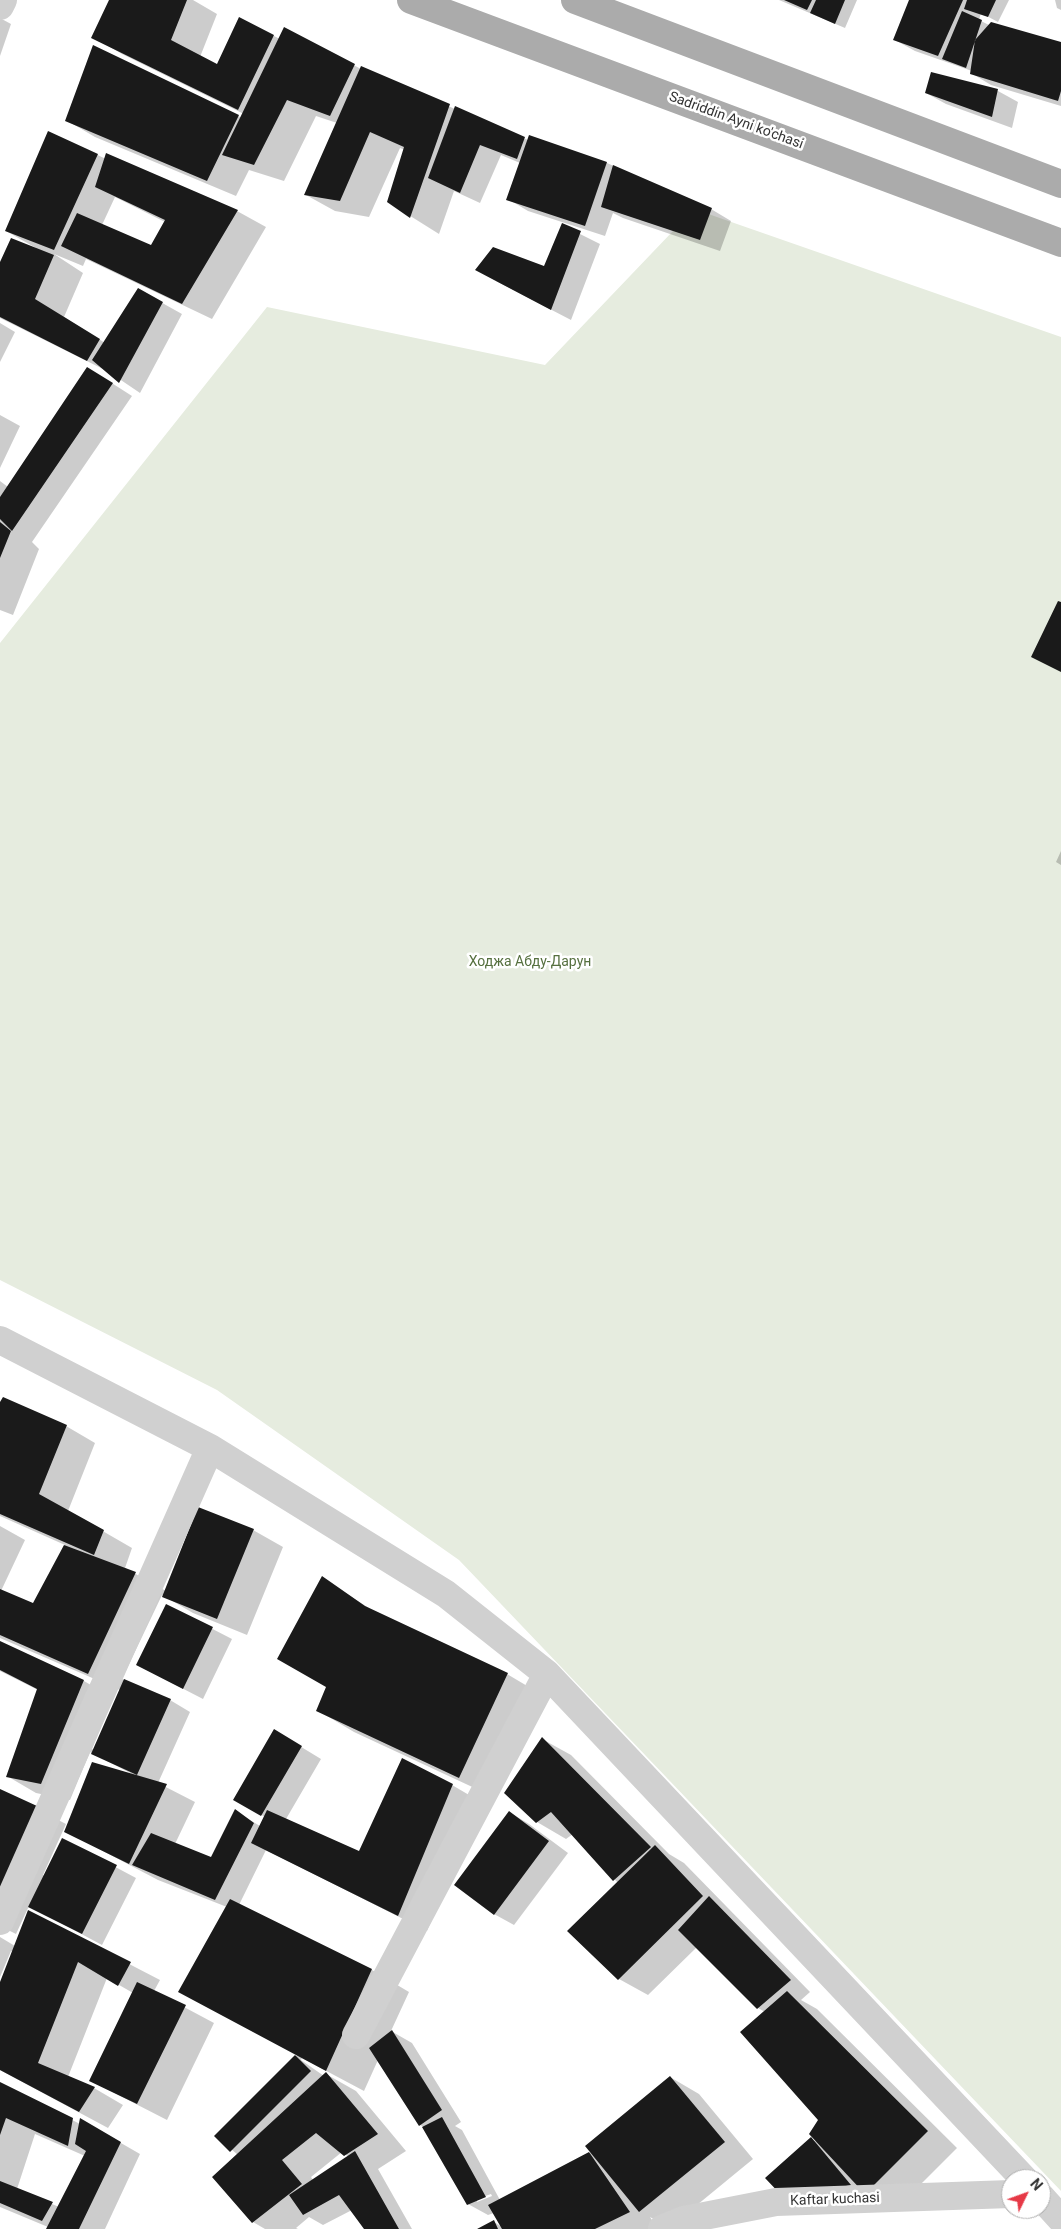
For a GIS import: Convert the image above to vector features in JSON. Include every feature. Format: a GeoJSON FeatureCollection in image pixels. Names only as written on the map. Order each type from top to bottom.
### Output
{"type":"FeatureCollection","features":[{"type":"Feature","properties":{"kind":"main road","name":"Sadriddin Ayni ko'chasi"},"geometry":{"type":"LineString","coordinates":[[411,0],[1061,243]]}},
{"type":"Feature","properties":{"kind":"main road"},"geometry":{"type":"LineString","coordinates":[[575,0],[1061,184]]}},
{"type":"Feature","properties":{"kind":"street"},"geometry":{"type":"LineString","coordinates":[[0,6],[3,0]]}},
{"type":"Feature","properties":{"kind":"street"},"geometry":{"type":"LineString","coordinates":[[0,1340],[210,1448],[446,1594],[546,1674],[1015,2169]]}},
{"type":"Feature","properties":{"kind":"street"},"geometry":{"type":"LineString","coordinates":[[0,1921],[210,1448]]}},
{"type":"Feature","properties":{"kind":"street"},"geometry":{"type":"LineString","coordinates":[[356,2035],[546,1674]]}},
{"type":"Feature","properties":{"kind":"street","name":"Kaftar kuchasi"},"geometry":{"type":"LineString","coordinates":[[662,2229],[684,2220],[776,2202],[1001,2194]]}},
{"type":"Feature","properties":{"kind":"street"},"geometry":{"type":"LineString","coordinates":[[1051,2208],[1061,2219]]}},
{"type":"Feature","properties":{"kind":"green space","name":"Ходжа Абду-Дарун"},"geometry":{"type":"Polygon","coordinates":[[[694,209],[1061,337],[1061,2191],[1051,2181],[1051,2169],[1040,2169],[459,1560],[217,1390],[0,1280],[0,643],[267,307],[545,365],[694,209]]]}},
{"type":"Feature","properties":{"kind":"building"},"geometry":{"type":"Polygon","coordinates":[[[109,0],[187,0],[171,40],[217,64],[239,17],[274,35],[238,110],[91,38],[109,0]]]}},
{"type":"Feature","properties":{"kind":"building"},"geometry":{"type":"Polygon","coordinates":[[[784,0],[812,0],[807,10],[784,0]]]}},
{"type":"Feature","properties":{"kind":"building"},"geometry":{"type":"Polygon","coordinates":[[[816,0],[845,0],[835,24],[810,13],[816,0]]]}},
{"type":"Feature","properties":{"kind":"building"},"geometry":{"type":"Polygon","coordinates":[[[909,0],[963,0],[938,56],[893,40],[909,0]]]}},
{"type":"Feature","properties":{"kind":"building"},"geometry":{"type":"Polygon","coordinates":[[[967,0],[996,0],[988,17],[964,9],[967,0]]]}},
{"type":"Feature","properties":{"kind":"building"},"geometry":{"type":"Polygon","coordinates":[[[962,11],[982,20],[966,68],[942,59],[962,11]]]}},
{"type":"Feature","properties":{"kind":"building"},"geometry":{"type":"Polygon","coordinates":[[[991,22],[1061,42],[1061,91],[1058,101],[970,74],[975,40],[991,22]]]}},
{"type":"Feature","properties":{"kind":"building"},"geometry":{"type":"Polygon","coordinates":[[[284,27],[355,64],[330,116],[287,100],[254,165],[222,155],[284,27]]]}},
{"type":"Feature","properties":{"kind":"building"},"geometry":{"type":"Polygon","coordinates":[[[93,45],[239,115],[207,181],[65,121],[93,45]]]}},
{"type":"Feature","properties":{"kind":"building"},"geometry":{"type":"Polygon","coordinates":[[[361,66],[450,104],[410,218],[387,202],[404,147],[370,132],[340,201],[304,195],[361,66]]]}},
{"type":"Feature","properties":{"kind":"building"},"geometry":{"type":"Polygon","coordinates":[[[931,72],[998,89],[992,117],[925,93],[931,72]]]}},
{"type":"Feature","properties":{"kind":"building"},"geometry":{"type":"Polygon","coordinates":[[[455,106],[525,137],[517,159],[480,145],[460,193],[428,178],[455,106]]]}},
{"type":"Feature","properties":{"kind":"building"},"geometry":{"type":"Polygon","coordinates":[[[48,131],[98,154],[54,250],[5,231],[48,131]]]}},
{"type":"Feature","properties":{"kind":"building"},"geometry":{"type":"Polygon","coordinates":[[[529,135],[607,162],[585,226],[506,200],[529,135]]]}},
{"type":"Feature","properties":{"kind":"building"},"geometry":{"type":"Polygon","coordinates":[[[106,153],[238,210],[182,304],[61,246],[77,213],[151,245],[165,220],[95,187],[106,153]]]}},
{"type":"Feature","properties":{"kind":"building"},"geometry":{"type":"Polygon","coordinates":[[[613,165],[712,208],[700,240],[601,207],[613,165]]]}},
{"type":"Feature","properties":{"kind":"building"},"geometry":{"type":"Polygon","coordinates":[[[562,223],[581,231],[551,310],[475,270],[493,247],[544,266],[562,223]]]}},
{"type":"Feature","properties":{"kind":"building"},"geometry":{"type":"Polygon","coordinates":[[[11,238],[54,255],[35,299],[100,339],[87,361],[0,317],[0,262],[11,238]]]}},
{"type":"Feature","properties":{"kind":"building"},"geometry":{"type":"Polygon","coordinates":[[[138,288],[163,302],[119,383],[92,360],[138,288]]]}},
{"type":"Feature","properties":{"kind":"building"},"geometry":{"type":"Polygon","coordinates":[[[87,367],[113,383],[12,531],[0,519],[0,497],[87,367]]]}},
{"type":"Feature","properties":{"kind":"building"},"geometry":{"type":"Polygon","coordinates":[[[0,522],[11,531],[0,558],[0,522]]]}},
{"type":"Feature","properties":{"kind":"building"},"geometry":{"type":"Polygon","coordinates":[[[1058,601],[1061,602],[1061,672],[1031,657],[1058,601]]]}},
{"type":"Feature","properties":{"kind":"building"},"geometry":{"type":"Polygon","coordinates":[[[3,1397],[67,1425],[39,1494],[104,1530],[94,1555],[0,1514],[0,1402],[3,1397]]]}},
{"type":"Feature","properties":{"kind":"building"},"geometry":{"type":"Polygon","coordinates":[[[198,1507],[254,1529],[217,1619],[162,1597],[198,1507]]]}},
{"type":"Feature","properties":{"kind":"building"},"geometry":{"type":"Polygon","coordinates":[[[64,1545],[136,1572],[88,1674],[0,1635],[0,1589],[33,1603],[64,1545]]]}},
{"type":"Feature","properties":{"kind":"building"},"geometry":{"type":"Polygon","coordinates":[[[322,1576],[365,1606],[508,1673],[459,1778],[316,1711],[326,1687],[277,1659],[322,1576]]]}},
{"type":"Feature","properties":{"kind":"building"},"geometry":{"type":"Polygon","coordinates":[[[166,1604],[213,1627],[183,1689],[136,1665],[166,1604]]]}},
{"type":"Feature","properties":{"kind":"building"},"geometry":{"type":"Polygon","coordinates":[[[0,1641],[84,1680],[41,1784],[6,1777],[37,1689],[0,1670],[0,1641]]]}},
{"type":"Feature","properties":{"kind":"building"},"geometry":{"type":"Polygon","coordinates":[[[124,1679],[171,1699],[137,1775],[91,1754],[124,1679]]]}},
{"type":"Feature","properties":{"kind":"building"},"geometry":{"type":"Polygon","coordinates":[[[274,1729],[302,1746],[261,1816],[233,1800],[274,1729]]]}},
{"type":"Feature","properties":{"kind":"building"},"geometry":{"type":"Polygon","coordinates":[[[542,1737],[651,1847],[613,1881],[551,1812],[536,1823],[504,1793],[542,1737]]]}},
{"type":"Feature","properties":{"kind":"building"},"geometry":{"type":"Polygon","coordinates":[[[402,1758],[453,1784],[398,1916],[251,1843],[267,1810],[359,1851],[402,1758]]]}},
{"type":"Feature","properties":{"kind":"building"},"geometry":{"type":"Polygon","coordinates":[[[92,1762],[167,1784],[129,1864],[64,1832],[92,1762]]]}},
{"type":"Feature","properties":{"kind":"building"},"geometry":{"type":"Polygon","coordinates":[[[0,1789],[37,1806],[0,1889],[0,1789]]]}},
{"type":"Feature","properties":{"kind":"building"},"geometry":{"type":"Polygon","coordinates":[[[235,1809],[254,1823],[215,1900],[132,1865],[151,1833],[211,1857],[235,1809]]]}},
{"type":"Feature","properties":{"kind":"building"},"geometry":{"type":"Polygon","coordinates":[[[509,1811],[549,1841],[494,1915],[454,1885],[509,1811]]]}},
{"type":"Feature","properties":{"kind":"building"},"geometry":{"type":"Polygon","coordinates":[[[62,1838],[117,1865],[82,1934],[28,1907],[62,1838]]]}},
{"type":"Feature","properties":{"kind":"building"},"geometry":{"type":"Polygon","coordinates":[[[655,1845],[703,1896],[618,1980],[567,1931],[655,1845]]]}},
{"type":"Feature","properties":{"kind":"building"},"geometry":{"type":"Polygon","coordinates":[[[709,1896],[791,1980],[757,2009],[678,1930],[709,1896]]]}},
{"type":"Feature","properties":{"kind":"building"},"geometry":{"type":"Polygon","coordinates":[[[230,1899],[372,1969],[326,2071],[178,1992],[230,1899]]]}},
{"type":"Feature","properties":{"kind":"building"},"geometry":{"type":"Polygon","coordinates":[[[28,1910],[131,1962],[118,1986],[78,1962],[38,2063],[95,2087],[79,2112],[0,2070],[0,1982],[28,1910]]]}},
{"type":"Feature","properties":{"kind":"building"},"geometry":{"type":"Polygon","coordinates":[[[137,1982],[186,2005],[137,2104],[89,2081],[137,1982]]]}},
{"type":"Feature","properties":{"kind":"building"},"geometry":{"type":"Polygon","coordinates":[[[787,1991],[928,2131],[865,2194],[809,2134],[818,2120],[740,2032],[787,1991]]]}},
{"type":"Feature","properties":{"kind":"building"},"geometry":{"type":"Polygon","coordinates":[[[392,2030],[442,2110],[419,2126],[369,2048],[392,2030]]]}},
{"type":"Feature","properties":{"kind":"building"},"geometry":{"type":"Polygon","coordinates":[[[295,2055],[311,2071],[230,2152],[214,2136],[295,2055]]]}},
{"type":"Feature","properties":{"kind":"building"},"geometry":{"type":"Polygon","coordinates":[[[326,2072],[378,2134],[344,2156],[316,2133],[282,2160],[302,2184],[252,2223],[212,2177],[326,2072]]]}},
{"type":"Feature","properties":{"kind":"building"},"geometry":{"type":"Polygon","coordinates":[[[670,2076],[725,2142],[639,2212],[585,2146],[670,2076]]]}},
{"type":"Feature","properties":{"kind":"building"},"geometry":{"type":"Polygon","coordinates":[[[0,2082],[73,2118],[68,2146],[6,2118],[0,2135],[0,2082]]]}},
{"type":"Feature","properties":{"kind":"building"},"geometry":{"type":"Polygon","coordinates":[[[442,2117],[486,2197],[467,2205],[422,2127],[442,2117]]]}},
{"type":"Feature","properties":{"kind":"building"},"geometry":{"type":"Polygon","coordinates":[[[80,2118],[121,2142],[79,2229],[46,2229],[86,2151],[75,2144],[80,2118]]]}},
{"type":"Feature","properties":{"kind":"building"},"geometry":{"type":"Polygon","coordinates":[[[811,2137],[851,2185],[784,2198],[765,2178],[811,2137]]]}},
{"type":"Feature","properties":{"kind":"building"},"geometry":{"type":"Polygon","coordinates":[[[355,2151],[399,2229],[364,2229],[339,2195],[303,2215],[289,2195],[355,2151]]]}},
{"type":"Feature","properties":{"kind":"building"},"geometry":{"type":"Polygon","coordinates":[[[589,2152],[630,2212],[595,2229],[502,2229],[488,2205],[589,2152]]]}},
{"type":"Feature","properties":{"kind":"building"},"geometry":{"type":"Polygon","coordinates":[[[0,2181],[53,2202],[42,2221],[0,2203],[0,2181]]]}},
{"type":"Feature","properties":{"kind":"building"},"geometry":{"type":"Polygon","coordinates":[[[494,2220],[498,2229],[477,2229],[494,2220]]]}}]}
